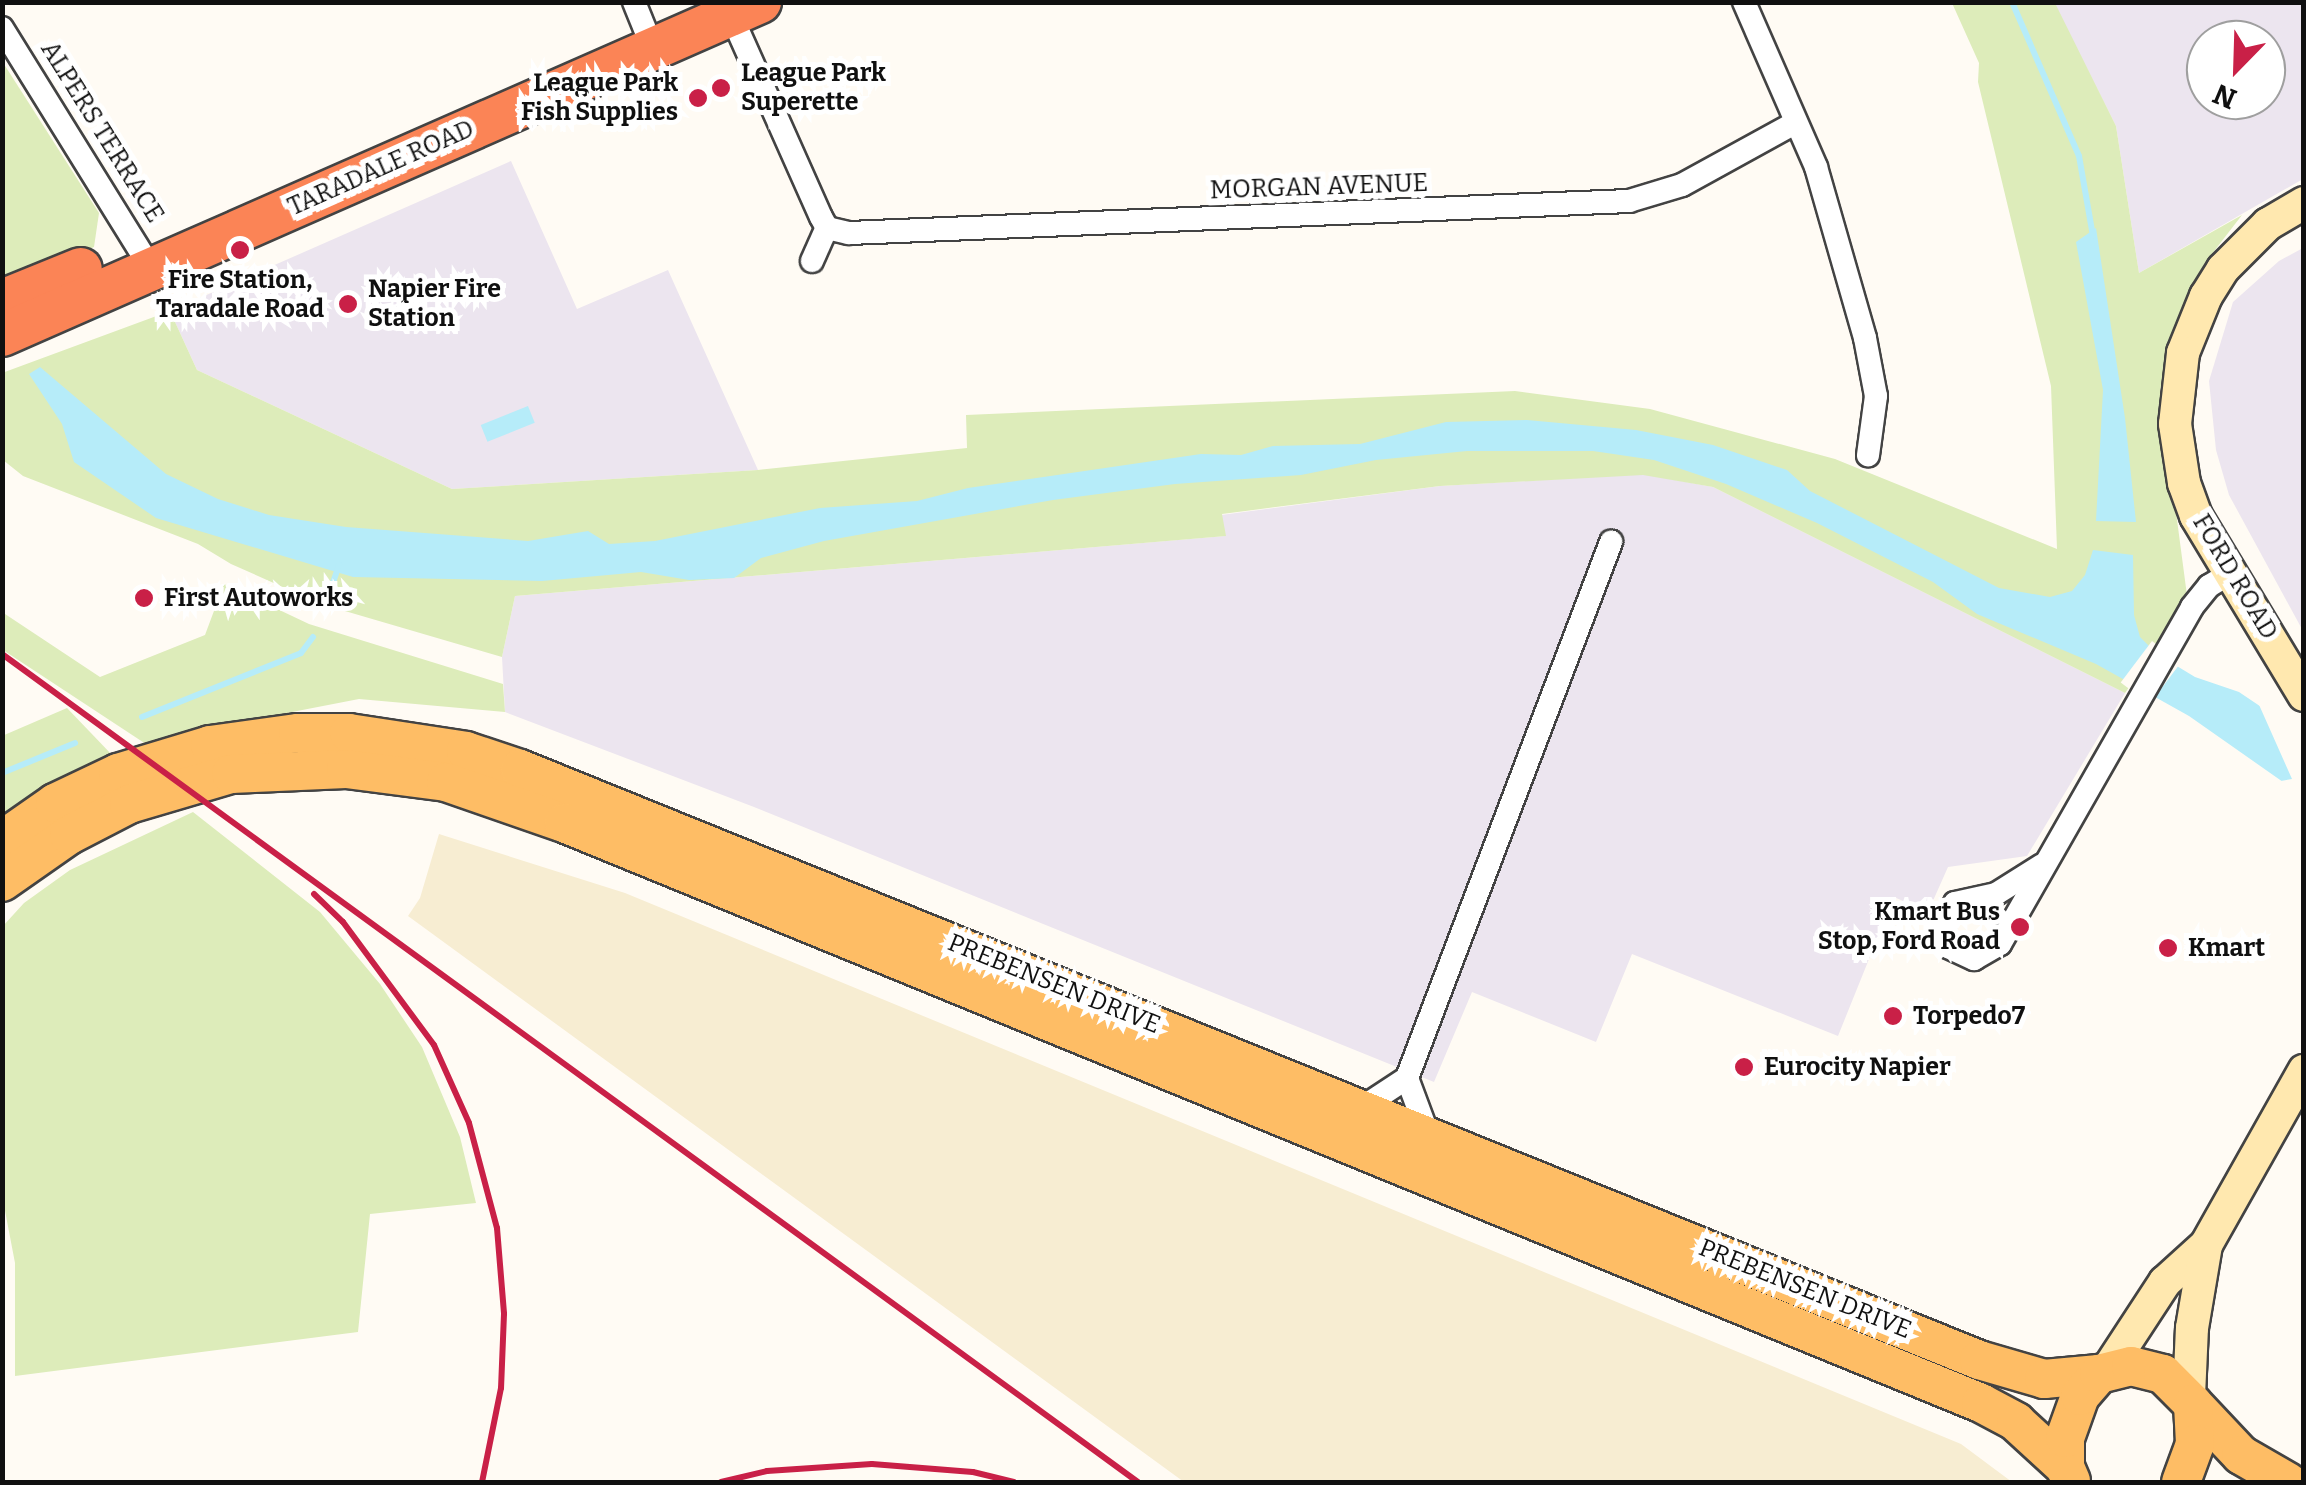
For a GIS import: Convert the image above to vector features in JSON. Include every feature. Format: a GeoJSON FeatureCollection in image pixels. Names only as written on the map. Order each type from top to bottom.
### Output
{"type":"FeatureCollection","features":[{"type":"Feature","properties":{"kind":"highway","name":"TARADALE ROAD"},"geometry":{"type":"LineString","coordinates":[[2,335],[146,256],[644,26],[729,6]]}},
{"type":"Feature","properties":{"kind":"highway","name":"TARADALE ROAD"},"geometry":{"type":"LineString","coordinates":[[2,301],[146,256]]}},
{"type":"Feature","properties":{"kind":"main road","name":"PREBENSEN DRIVE"},"geometry":{"type":"LineString","coordinates":[[2,840],[55,803],[174,753],[298,733],[427,742],[520,769],[1979,1360],[2044,1379],[2153,1370],[2191,1400]]}},
{"type":"Feature","properties":{"kind":"main road","name":"PREBENSEN DRIVE"},"geometry":{"type":"LineString","coordinates":[[2,882],[69,834],[129,804],[231,774],[346,768],[446,782],[564,823],[1981,1404],[2016,1422],[2070,1478]]}},
{"type":"Feature","properties":{"kind":"main road"},"geometry":{"type":"LineString","coordinates":[[2070,1478],[2068,1423],[2080,1396],[2104,1372]]}},
{"type":"Feature","properties":{"kind":"main road"},"geometry":{"type":"LineString","coordinates":[[2180,1482],[2195,1444],[2191,1400]]}},
{"type":"Feature","properties":{"kind":"main road"},"geometry":{"type":"LineString","coordinates":[[2191,1400],[2242,1455],[2288,1482]]}},
{"type":"Feature","properties":{"kind":"street"},"geometry":{"type":"LineString","coordinates":[[1744,2],[1816,167],[1874,370],[1876,424],[1868,455]]}},
{"type":"Feature","properties":{"kind":"street"},"geometry":{"type":"LineString","coordinates":[[729,6],[827,228],[812,262]]}},
{"type":"Feature","properties":{"kind":"street","name":"ALPERS TERRACE"},"geometry":{"type":"LineString","coordinates":[[2,28],[146,256]]}},
{"type":"Feature","properties":{"kind":"street","name":"MORGAN AVENUE"},"geometry":{"type":"LineString","coordinates":[[827,228],[849,233],[1629,201],[1682,185],[1795,123]]}},
{"type":"Feature","properties":{"kind":"street","name":"FORD ROAD"},"geometry":{"type":"LineString","coordinates":[[2304,204],[2268,224],[2223,269],[2206,296],[2183,354],[2176,389],[2177,450],[2196,516],[2304,695]]}},
{"type":"Feature","properties":{"kind":"street"},"geometry":{"type":"LineString","coordinates":[[1360,1108],[1407,1078],[1612,542]]}},
{"type":"Feature","properties":{"kind":"street"},"geometry":{"type":"LineString","coordinates":[[2042,865],[2016,885],[1955,903],[1944,918],[1948,947],[1964,958],[1984,957],[1993,952],[2177,633],[2209,586],[2229,574]]}},
{"type":"Feature","properties":{"kind":"street"},"geometry":{"type":"LineString","coordinates":[[1974,898],[2000,913],[2004,934]]}},
{"type":"Feature","properties":{"kind":"street"},"geometry":{"type":"LineString","coordinates":[[2104,1372],[2165,1282],[2206,1245],[2304,1071]]}},
{"type":"Feature","properties":{"kind":"street"},"geometry":{"type":"LineString","coordinates":[[1407,1078],[1429,1137]]}},
{"type":"Feature","properties":{"kind":"street"},"geometry":{"type":"LineString","coordinates":[[2191,1400],[2192,1328],[2206,1245]]}},
{"type":"Feature","properties":{"kind":"shaded area"},"geometry":{"type":"Polygon","coordinates":[[[2054,3],[2303,3],[2303,179],[2139,273],[2116,126],[2054,3]]]}},
{"type":"Feature","properties":{"kind":"shaded area"},"geometry":{"type":"Polygon","coordinates":[[[511,161],[577,309],[668,270],[758,470],[452,489],[197,370],[170,311],[511,161]]]}},
{"type":"Feature","properties":{"kind":"shaded area"},"geometry":{"type":"Polygon","coordinates":[[[2303,248],[2303,631],[2229,495],[2216,450],[2209,381],[2233,302],[2279,261],[2303,248]]]}},
{"type":"Feature","properties":{"kind":"shaded area"},"geometry":{"type":"Polygon","coordinates":[[[1643,474],[1713,487],[2125,693],[2027,856],[1948,867],[1928,912],[1894,897],[1838,1036],[1632,954],[1596,1042],[1472,992],[1434,1082],[754,807],[505,712],[502,657],[515,596],[1225,536],[1221,515],[1440,486],[1643,474]]]}},
{"type":"Feature","properties":{"kind":"shaded area"},"geometry":{"type":"Polygon","coordinates":[[[439,834],[625,893],[1961,1444],[2012,1482],[1184,1482],[408,916],[420,898],[439,834]]]}},
{"type":"Feature","properties":{"kind":"green space"},"geometry":{"type":"Polygon","coordinates":[[[1952,3],[2055,3],[2116,126],[2139,273],[2242,215],[2208,259],[2170,339],[2160,391],[2188,603],[2125,693],[1713,487],[1643,475],[1440,486],[1222,514],[1226,536],[515,596],[502,657],[321,604],[231,564],[198,544],[23,476],[3,460],[2,373],[170,311],[197,370],[452,489],[758,470],[967,448],[966,415],[1515,391],[1650,409],[1835,459],[2057,549],[2051,386],[1978,82],[1979,63],[1952,3]]]}},
{"type":"Feature","properties":{"kind":"green space"},"geometry":{"type":"Polygon","coordinates":[[[2,61],[99,213],[94,247],[3,289],[2,61]]]}},
{"type":"Feature","properties":{"kind":"green space"},"geometry":{"type":"Polygon","coordinates":[[[224,584],[309,624],[503,684],[505,712],[359,699],[256,719],[155,750],[3,650],[2,612],[100,677],[205,635],[224,584]]]}},
{"type":"Feature","properties":{"kind":"green space"},"geometry":{"type":"Polygon","coordinates":[[[67,708],[113,756],[3,819],[2,736],[67,708]]]}},
{"type":"Feature","properties":{"kind":"green space"},"geometry":{"type":"Polygon","coordinates":[[[193,812],[320,912],[380,984],[422,1047],[460,1137],[476,1203],[370,1214],[358,1332],[15,1376],[15,1263],[2,1195],[3,926],[24,903],[70,870],[193,812]]]}},
{"type":"Feature","properties":{"kind":"water"},"geometry":{"type":"Polygon","coordinates":[[[2096,228],[2125,418],[2136,522],[2096,521],[2103,390],[2076,242],[2096,228]]]}},
{"type":"Feature","properties":{"kind":"water"},"geometry":{"type":"Polygon","coordinates":[[[40,367],[166,474],[218,499],[269,515],[346,527],[528,541],[588,531],[609,544],[655,541],[820,508],[917,501],[968,488],[1201,454],[1241,455],[1273,446],[1360,444],[1446,422],[1527,420],[1636,430],[1713,445],[1787,470],[1810,491],[1999,588],[2050,597],[2072,591],[2085,575],[2093,550],[2133,555],[2134,615],[2140,637],[2157,654],[2195,677],[2239,692],[2285,723],[2303,796],[2189,716],[2096,664],[1977,614],[1933,582],[1817,523],[1726,484],[1654,460],[1593,451],[1467,451],[1376,460],[1301,475],[1175,484],[1053,500],[824,541],[761,558],[734,578],[689,580],[641,572],[542,581],[353,577],[156,518],[74,462],[62,424],[29,374],[40,367]]]}},
{"type":"Feature","properties":{"kind":"water"},"geometry":{"type":"Polygon","coordinates":[[[528,406],[535,423],[487,442],[481,425],[528,406]]]}},
{"type":"Feature","properties":{"kind":"pier"},"geometry":{"type":"Polygon","coordinates":[[[2152,641],[2181,663],[2149,704],[2121,683],[2152,641]]]}},
{"type":"Feature","properties":{"kind":"pier"},"geometry":{"type":"Polygon","coordinates":[[[2256,698],[2304,732],[2304,801],[2275,782],[2292,779],[2256,698]]]}},
{"type":"Feature","properties":{"kind":"waterway"},"geometry":{"type":"LineString","coordinates":[[2012,2],[2079,156],[2093,236]]}},
{"type":"Feature","properties":{"kind":"waterway"},"geometry":{"type":"LineString","coordinates":[[328,597],[339,565]]}},
{"type":"Feature","properties":{"kind":"waterway"},"geometry":{"type":"LineString","coordinates":[[142,717],[301,653],[313,637]]}},
{"type":"Feature","properties":{"kind":"waterway"},"geometry":{"type":"LineString","coordinates":[[2,773],[75,743]]}},
{"type":"Feature","properties":{"kind":"railway"},"geometry":{"type":"LineString","coordinates":[[2,654],[1138,1482]]}},
{"type":"Feature","properties":{"kind":"railway"},"geometry":{"type":"LineString","coordinates":[[314,894],[343,922],[434,1045],[469,1123],[497,1228],[504,1314],[501,1388],[482,1482]]}},
{"type":"Feature","properties":{"kind":"railway"},"geometry":{"type":"LineString","coordinates":[[721,1482],[767,1471],[872,1464],[973,1472],[1014,1482]]}},
{"type":"Feature","properties":{"kind":"place","name":"League Park Superette"},"geometry":{"type":"Point","coordinates":[721,88]}},
{"type":"Feature","properties":{"kind":"place","name":"League Park Fish Supplies"},"geometry":{"type":"Point","coordinates":[698,98]}},
{"type":"Feature","properties":{"kind":"place","name":"Fire Station, Taradale Road"},"geometry":{"type":"Point","coordinates":[240,250]}},
{"type":"Feature","properties":{"kind":"place","name":"Napier Fire Station"},"geometry":{"type":"Point","coordinates":[348,304]}},
{"type":"Feature","properties":{"kind":"place","name":"First Autoworks"},"geometry":{"type":"Point","coordinates":[144,598]}},
{"type":"Feature","properties":{"kind":"place","name":"Kmart Bus Stop, Ford Road"},"geometry":{"type":"Point","coordinates":[2020,927]}},
{"type":"Feature","properties":{"kind":"place","name":"Kmart"},"geometry":{"type":"Point","coordinates":[2168,948]}},
{"type":"Feature","properties":{"kind":"place","name":"Torpedo7"},"geometry":{"type":"Point","coordinates":[1893,1016]}},
{"type":"Feature","properties":{"kind":"place","name":"Eurocity Napier"},"geometry":{"type":"Point","coordinates":[1744,1067]}}]}
